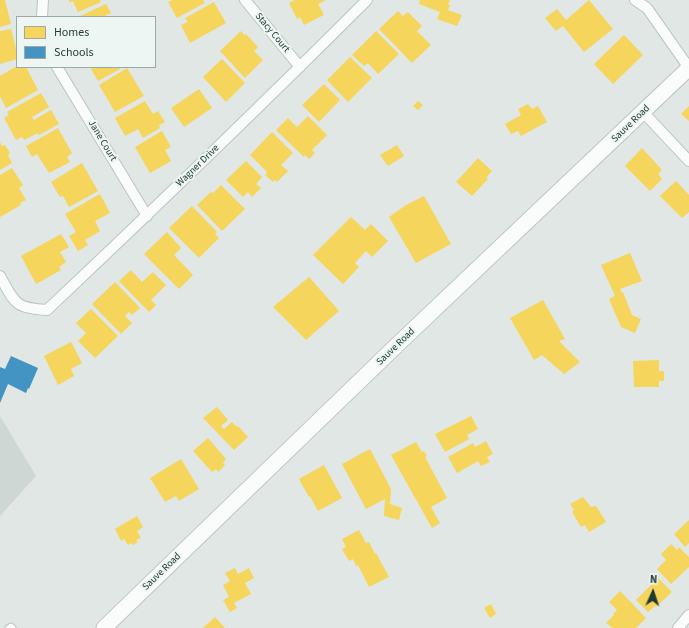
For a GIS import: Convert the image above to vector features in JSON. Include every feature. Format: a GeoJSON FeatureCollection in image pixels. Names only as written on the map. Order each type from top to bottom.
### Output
{"type":"FeatureCollection","features":[{"type":"Feature","properties":{"kind":"street"},"geometry":{"type":"LineString","coordinates":[[42,16],[43,0]]}},
{"type":"Feature","properties":{"kind":"street","name":"Stacy Court"},"geometry":{"type":"LineString","coordinates":[[245,0],[300,67]]}},
{"type":"Feature","properties":{"kind":"street","name":"Wagner Drive"},"geometry":{"type":"LineString","coordinates":[[0,276],[15,302],[30,309],[47,310],[147,216],[300,67],[366,0]]}},
{"type":"Feature","properties":{"kind":"street"},"geometry":{"type":"LineString","coordinates":[[635,0],[647,8],[689,68]]}},
{"type":"Feature","properties":{"kind":"street","name":"Jane Court"},"geometry":{"type":"LineString","coordinates":[[58,68],[147,216]]}},
{"type":"Feature","properties":{"kind":"street","name":"Sauve Road"},"geometry":{"type":"LineString","coordinates":[[104,628],[398,344],[689,68]]}},
{"type":"Feature","properties":{"kind":"street"},"geometry":{"type":"LineString","coordinates":[[643,112],[689,161]]}},
{"type":"Feature","properties":{"kind":"street"},"geometry":{"type":"LineString","coordinates":[[678,628],[689,615]]}},
{"type":"Feature","properties":{"kind":"shaded area"},"geometry":{"type":"Polygon","coordinates":[[[0,416],[36,476],[0,516],[0,416]]]}},
{"type":"Feature","properties":{"kind":"building: Homes"},"geometry":{"type":"Polygon","coordinates":[[[0,0],[5,0],[11,24],[0,27],[0,0]]]}},
{"type":"Feature","properties":{"kind":"building: Homes"},"geometry":{"type":"Polygon","coordinates":[[[69,0],[100,0],[101,2],[78,12],[73,1],[69,2],[69,0]]]}},
{"type":"Feature","properties":{"kind":"building: Homes"},"geometry":{"type":"Polygon","coordinates":[[[173,0],[203,0],[205,3],[177,18],[168,2],[173,0]]]}},
{"type":"Feature","properties":{"kind":"building: Homes"},"geometry":{"type":"Polygon","coordinates":[[[295,0],[326,0],[318,4],[324,15],[304,25],[300,17],[297,19],[289,3],[295,0]]]}},
{"type":"Feature","properties":{"kind":"building: Homes"},"geometry":{"type":"Polygon","coordinates":[[[420,0],[450,0],[448,10],[462,15],[457,26],[437,19],[440,12],[419,4],[420,0]]]}},
{"type":"Feature","properties":{"kind":"building: Homes"},"geometry":{"type":"Polygon","coordinates":[[[589,0],[613,29],[584,52],[563,26],[556,31],[545,18],[557,9],[566,20],[589,0]]]}},
{"type":"Feature","properties":{"kind":"building: Homes"},"geometry":{"type":"Polygon","coordinates":[[[214,2],[226,23],[190,43],[181,25],[188,22],[185,18],[214,2]]]}},
{"type":"Feature","properties":{"kind":"building: Homes"},"geometry":{"type":"Polygon","coordinates":[[[106,4],[111,13],[105,16],[80,16],[106,4]]]}},
{"type":"Feature","properties":{"kind":"building: Homes"},"geometry":{"type":"Polygon","coordinates":[[[398,11],[403,16],[408,12],[422,26],[417,31],[431,45],[412,63],[379,29],[398,11]]]}},
{"type":"Feature","properties":{"kind":"building: Homes"},"geometry":{"type":"Polygon","coordinates":[[[11,29],[16,48],[16,59],[0,64],[0,31],[11,29]]]}},
{"type":"Feature","properties":{"kind":"building: Homes"},"geometry":{"type":"Polygon","coordinates":[[[241,31],[244,35],[246,34],[258,47],[254,51],[263,60],[245,78],[220,51],[241,31]]]}},
{"type":"Feature","properties":{"kind":"building: Homes"},"geometry":{"type":"Polygon","coordinates":[[[376,31],[399,54],[378,74],[368,63],[364,66],[352,55],[376,31]]]}},
{"type":"Feature","properties":{"kind":"building: Homes"},"geometry":{"type":"Polygon","coordinates":[[[624,35],[643,55],[613,84],[594,64],[624,35]]]}},
{"type":"Feature","properties":{"kind":"building: Homes"},"geometry":{"type":"Polygon","coordinates":[[[350,57],[372,78],[348,102],[327,80],[350,57]]]}},
{"type":"Feature","properties":{"kind":"building: Homes"},"geometry":{"type":"Polygon","coordinates":[[[222,59],[245,83],[226,102],[203,77],[222,59]]]}},
{"type":"Feature","properties":{"kind":"building: Homes"},"geometry":{"type":"Polygon","coordinates":[[[16,67],[16,68],[27,68],[38,90],[6,108],[0,96],[0,76],[16,67]]]}},
{"type":"Feature","properties":{"kind":"building: Homes"},"geometry":{"type":"Polygon","coordinates":[[[120,68],[120,69],[98,81],[91,69],[120,68]]]}},
{"type":"Feature","properties":{"kind":"building: Homes"},"geometry":{"type":"Polygon","coordinates":[[[127,68],[144,96],[115,112],[99,85],[127,68]]]}},
{"type":"Feature","properties":{"kind":"building: Homes"},"geometry":{"type":"Polygon","coordinates":[[[324,84],[340,100],[319,122],[302,105],[324,84]]]}},
{"type":"Feature","properties":{"kind":"building: Homes"},"geometry":{"type":"Polygon","coordinates":[[[199,89],[212,108],[184,127],[171,108],[199,89]]]}},
{"type":"Feature","properties":{"kind":"building: Homes"},"geometry":{"type":"Polygon","coordinates":[[[41,93],[49,107],[32,117],[34,120],[51,110],[59,124],[39,135],[38,133],[24,140],[22,137],[16,140],[4,118],[9,115],[7,112],[41,93]]]}},
{"type":"Feature","properties":{"kind":"building: Homes"},"geometry":{"type":"Polygon","coordinates":[[[145,101],[153,114],[158,111],[165,122],[159,125],[160,128],[143,138],[138,129],[125,136],[115,118],[145,101]]]}},
{"type":"Feature","properties":{"kind":"building: Homes"},"geometry":{"type":"Polygon","coordinates":[[[418,101],[423,105],[418,110],[413,106],[418,101]]]}},
{"type":"Feature","properties":{"kind":"building: Homes"},"geometry":{"type":"Polygon","coordinates":[[[528,104],[532,109],[538,106],[547,122],[521,136],[518,131],[511,134],[505,124],[521,115],[518,109],[528,104]]]}},
{"type":"Feature","properties":{"kind":"building: Homes"},"geometry":{"type":"Polygon","coordinates":[[[689,106],[689,121],[681,114],[689,106]]]}},
{"type":"Feature","properties":{"kind":"building: Homes"},"geometry":{"type":"Polygon","coordinates":[[[308,116],[327,135],[312,150],[315,153],[309,159],[305,155],[304,157],[276,130],[288,118],[297,127],[308,116]]]}},
{"type":"Feature","properties":{"kind":"building: Homes"},"geometry":{"type":"Polygon","coordinates":[[[58,128],[72,153],[67,157],[70,162],[49,173],[37,154],[32,157],[26,146],[58,128]]]}},
{"type":"Feature","properties":{"kind":"building: Homes"},"geometry":{"type":"Polygon","coordinates":[[[162,131],[171,147],[165,150],[171,161],[150,173],[135,147],[162,131]]]}},
{"type":"Feature","properties":{"kind":"building: Homes"},"geometry":{"type":"Polygon","coordinates":[[[272,132],[293,153],[281,165],[288,171],[277,182],[275,180],[273,182],[265,175],[267,172],[250,155],[272,132]]]}},
{"type":"Feature","properties":{"kind":"building: Homes"},"geometry":{"type":"Polygon","coordinates":[[[0,142],[2,146],[5,145],[10,153],[8,155],[12,163],[0,170],[0,142]]]}},
{"type":"Feature","properties":{"kind":"building: Homes"},"geometry":{"type":"Polygon","coordinates":[[[397,145],[404,156],[388,166],[380,155],[397,145]]]}},
{"type":"Feature","properties":{"kind":"building: Homes"},"geometry":{"type":"Polygon","coordinates":[[[642,148],[662,170],[658,174],[662,179],[650,191],[625,166],[642,148]]]}},
{"type":"Feature","properties":{"kind":"building: Homes"},"geometry":{"type":"Polygon","coordinates":[[[478,158],[492,171],[486,178],[488,179],[472,196],[456,182],[478,158]]]}},
{"type":"Feature","properties":{"kind":"building: Homes"},"geometry":{"type":"Polygon","coordinates":[[[246,161],[262,177],[256,184],[261,188],[252,197],[248,192],[243,197],[226,180],[246,161]]]}},
{"type":"Feature","properties":{"kind":"building: Homes"},"geometry":{"type":"Polygon","coordinates":[[[82,163],[98,191],[69,207],[63,196],[60,197],[51,182],[82,163]]]}},
{"type":"Feature","properties":{"kind":"building: Homes"},"geometry":{"type":"Polygon","coordinates":[[[12,168],[23,185],[19,188],[26,200],[20,203],[21,205],[0,217],[0,175],[12,168]]]}},
{"type":"Feature","properties":{"kind":"building: Homes"},"geometry":{"type":"Polygon","coordinates":[[[676,181],[689,195],[689,212],[682,218],[660,196],[676,181]]]}},
{"type":"Feature","properties":{"kind":"building: Homes"},"geometry":{"type":"Polygon","coordinates":[[[221,185],[245,209],[222,231],[197,205],[221,185]]]}},
{"type":"Feature","properties":{"kind":"building: Homes"},"geometry":{"type":"Polygon","coordinates":[[[100,194],[110,213],[95,221],[100,231],[85,240],[88,245],[78,251],[69,236],[76,232],[65,214],[100,194]]]}},
{"type":"Feature","properties":{"kind":"building: Homes"},"geometry":{"type":"Polygon","coordinates":[[[424,196],[451,244],[416,263],[389,217],[406,205],[424,196]]]}},
{"type":"Feature","properties":{"kind":"building: Homes"},"geometry":{"type":"Polygon","coordinates":[[[192,206],[217,232],[215,234],[219,238],[199,258],[169,228],[192,206]]]}},
{"type":"Feature","properties":{"kind":"building: Homes"},"geometry":{"type":"Polygon","coordinates":[[[351,217],[365,230],[371,224],[388,241],[372,257],[366,251],[355,263],[359,267],[343,284],[313,255],[351,217]]]}},
{"type":"Feature","properties":{"kind":"building: Homes"},"geometry":{"type":"Polygon","coordinates":[[[167,232],[181,248],[174,255],[193,275],[179,289],[144,254],[167,232]]]}},
{"type":"Feature","properties":{"kind":"building: Homes"},"geometry":{"type":"Polygon","coordinates":[[[61,234],[69,247],[60,252],[66,262],[59,267],[61,270],[36,284],[21,256],[61,234]]]}},
{"type":"Feature","properties":{"kind":"building: Homes"},"geometry":{"type":"Polygon","coordinates":[[[630,253],[642,281],[620,289],[622,293],[623,292],[632,315],[641,319],[635,333],[621,327],[609,299],[615,296],[601,265],[630,253]]]}},
{"type":"Feature","properties":{"kind":"building: Homes"},"geometry":{"type":"Polygon","coordinates":[[[131,270],[142,282],[153,272],[166,285],[151,300],[156,305],[149,312],[119,281],[131,270]]]}},
{"type":"Feature","properties":{"kind":"building: Homes"},"geometry":{"type":"Polygon","coordinates":[[[309,277],[339,311],[306,340],[273,307],[309,277]]]}},
{"type":"Feature","properties":{"kind":"building: Homes"},"geometry":{"type":"Polygon","coordinates":[[[115,282],[140,308],[132,315],[129,312],[125,316],[132,323],[121,334],[92,304],[115,282]]]}},
{"type":"Feature","properties":{"kind":"building: Homes"},"geometry":{"type":"Polygon","coordinates":[[[543,300],[565,339],[559,341],[580,362],[564,374],[542,355],[534,360],[510,318],[543,300]]]}},
{"type":"Feature","properties":{"kind":"building: Homes"},"geometry":{"type":"Polygon","coordinates":[[[91,309],[118,336],[95,358],[78,341],[86,333],[76,323],[91,309]]]}},
{"type":"Feature","properties":{"kind":"building: Homes"},"geometry":{"type":"Polygon","coordinates":[[[71,342],[82,363],[71,369],[74,376],[58,385],[44,356],[71,342]]]}},
{"type":"Feature","properties":{"kind":"building: Homes"},"geometry":{"type":"Polygon","coordinates":[[[659,360],[659,371],[664,371],[664,381],[659,381],[659,387],[634,387],[633,361],[659,360]]]}},
{"type":"Feature","properties":{"kind":"building: Homes"},"geometry":{"type":"Polygon","coordinates":[[[217,407],[228,420],[221,426],[224,429],[232,422],[248,437],[234,450],[203,418],[217,407]]]}},
{"type":"Feature","properties":{"kind":"building: Homes"},"geometry":{"type":"Polygon","coordinates":[[[471,416],[478,429],[467,435],[469,439],[445,452],[435,434],[471,416]]]}},
{"type":"Feature","properties":{"kind":"building: Homes"},"geometry":{"type":"Polygon","coordinates":[[[208,438],[226,459],[223,463],[225,465],[218,472],[216,469],[212,472],[193,451],[208,438]]]}},
{"type":"Feature","properties":{"kind":"building: Homes"},"geometry":{"type":"Polygon","coordinates":[[[486,441],[493,454],[487,457],[490,462],[481,466],[478,461],[457,473],[448,457],[473,443],[475,447],[486,441]]]}},
{"type":"Feature","properties":{"kind":"building: Homes"},"geometry":{"type":"Polygon","coordinates":[[[416,442],[422,452],[424,451],[427,456],[425,457],[447,498],[431,507],[440,523],[432,528],[391,455],[416,442]]]}},
{"type":"Feature","properties":{"kind":"building: Homes"},"geometry":{"type":"Polygon","coordinates":[[[370,449],[391,489],[390,504],[402,508],[399,520],[384,516],[385,499],[366,509],[342,464],[370,449]]]}},
{"type":"Feature","properties":{"kind":"building: Homes"},"geometry":{"type":"Polygon","coordinates":[[[181,459],[199,489],[179,501],[176,496],[165,502],[150,478],[181,459]]]}},
{"type":"Feature","properties":{"kind":"building: Homes"},"geometry":{"type":"Polygon","coordinates":[[[324,465],[342,498],[318,511],[299,479],[324,465]]]}},
{"type":"Feature","properties":{"kind":"building: Homes"},"geometry":{"type":"Polygon","coordinates":[[[583,497],[591,507],[596,506],[606,522],[589,532],[585,525],[581,527],[572,512],[574,510],[570,504],[583,497]]]}},
{"type":"Feature","properties":{"kind":"building: Homes"},"geometry":{"type":"Polygon","coordinates":[[[137,516],[143,527],[137,531],[141,538],[136,540],[138,542],[133,545],[132,543],[128,545],[124,539],[121,541],[115,529],[137,516]]]}},
{"type":"Feature","properties":{"kind":"building: Homes"},"geometry":{"type":"Polygon","coordinates":[[[689,520],[689,543],[685,547],[674,534],[689,520]]]}},
{"type":"Feature","properties":{"kind":"building: Homes"},"geometry":{"type":"Polygon","coordinates":[[[359,530],[366,543],[369,542],[389,577],[369,587],[358,565],[356,566],[353,559],[349,561],[342,549],[346,547],[342,539],[359,530]]]}},
{"type":"Feature","properties":{"kind":"building: Homes"},"geometry":{"type":"Polygon","coordinates":[[[671,544],[677,550],[679,547],[689,557],[689,567],[671,584],[657,569],[666,560],[661,554],[671,544]]]}},
{"type":"Feature","properties":{"kind":"building: Homes"},"geometry":{"type":"Polygon","coordinates":[[[235,568],[238,574],[249,568],[254,578],[245,583],[251,594],[234,603],[237,608],[230,612],[223,600],[229,597],[223,585],[230,581],[225,573],[235,568]]]}},
{"type":"Feature","properties":{"kind":"building: Homes"},"geometry":{"type":"Polygon","coordinates":[[[658,578],[672,592],[656,607],[655,606],[648,612],[636,600],[658,578]]]}},
{"type":"Feature","properties":{"kind":"building: Homes"},"geometry":{"type":"Polygon","coordinates":[[[620,591],[646,618],[636,628],[613,628],[606,623],[617,610],[609,602],[620,591]]]}},
{"type":"Feature","properties":{"kind":"building: Homes"},"geometry":{"type":"Polygon","coordinates":[[[491,604],[496,614],[490,618],[484,608],[491,604]]]}},
{"type":"Feature","properties":{"kind":"building: Homes"},"geometry":{"type":"Polygon","coordinates":[[[215,617],[225,628],[203,628],[204,627],[215,617]]]}},
{"type":"Feature","properties":{"kind":"building: Schools"},"geometry":{"type":"Polygon","coordinates":[[[11,356],[38,368],[26,393],[8,384],[0,403],[0,367],[5,369],[11,356]]]}}]}
